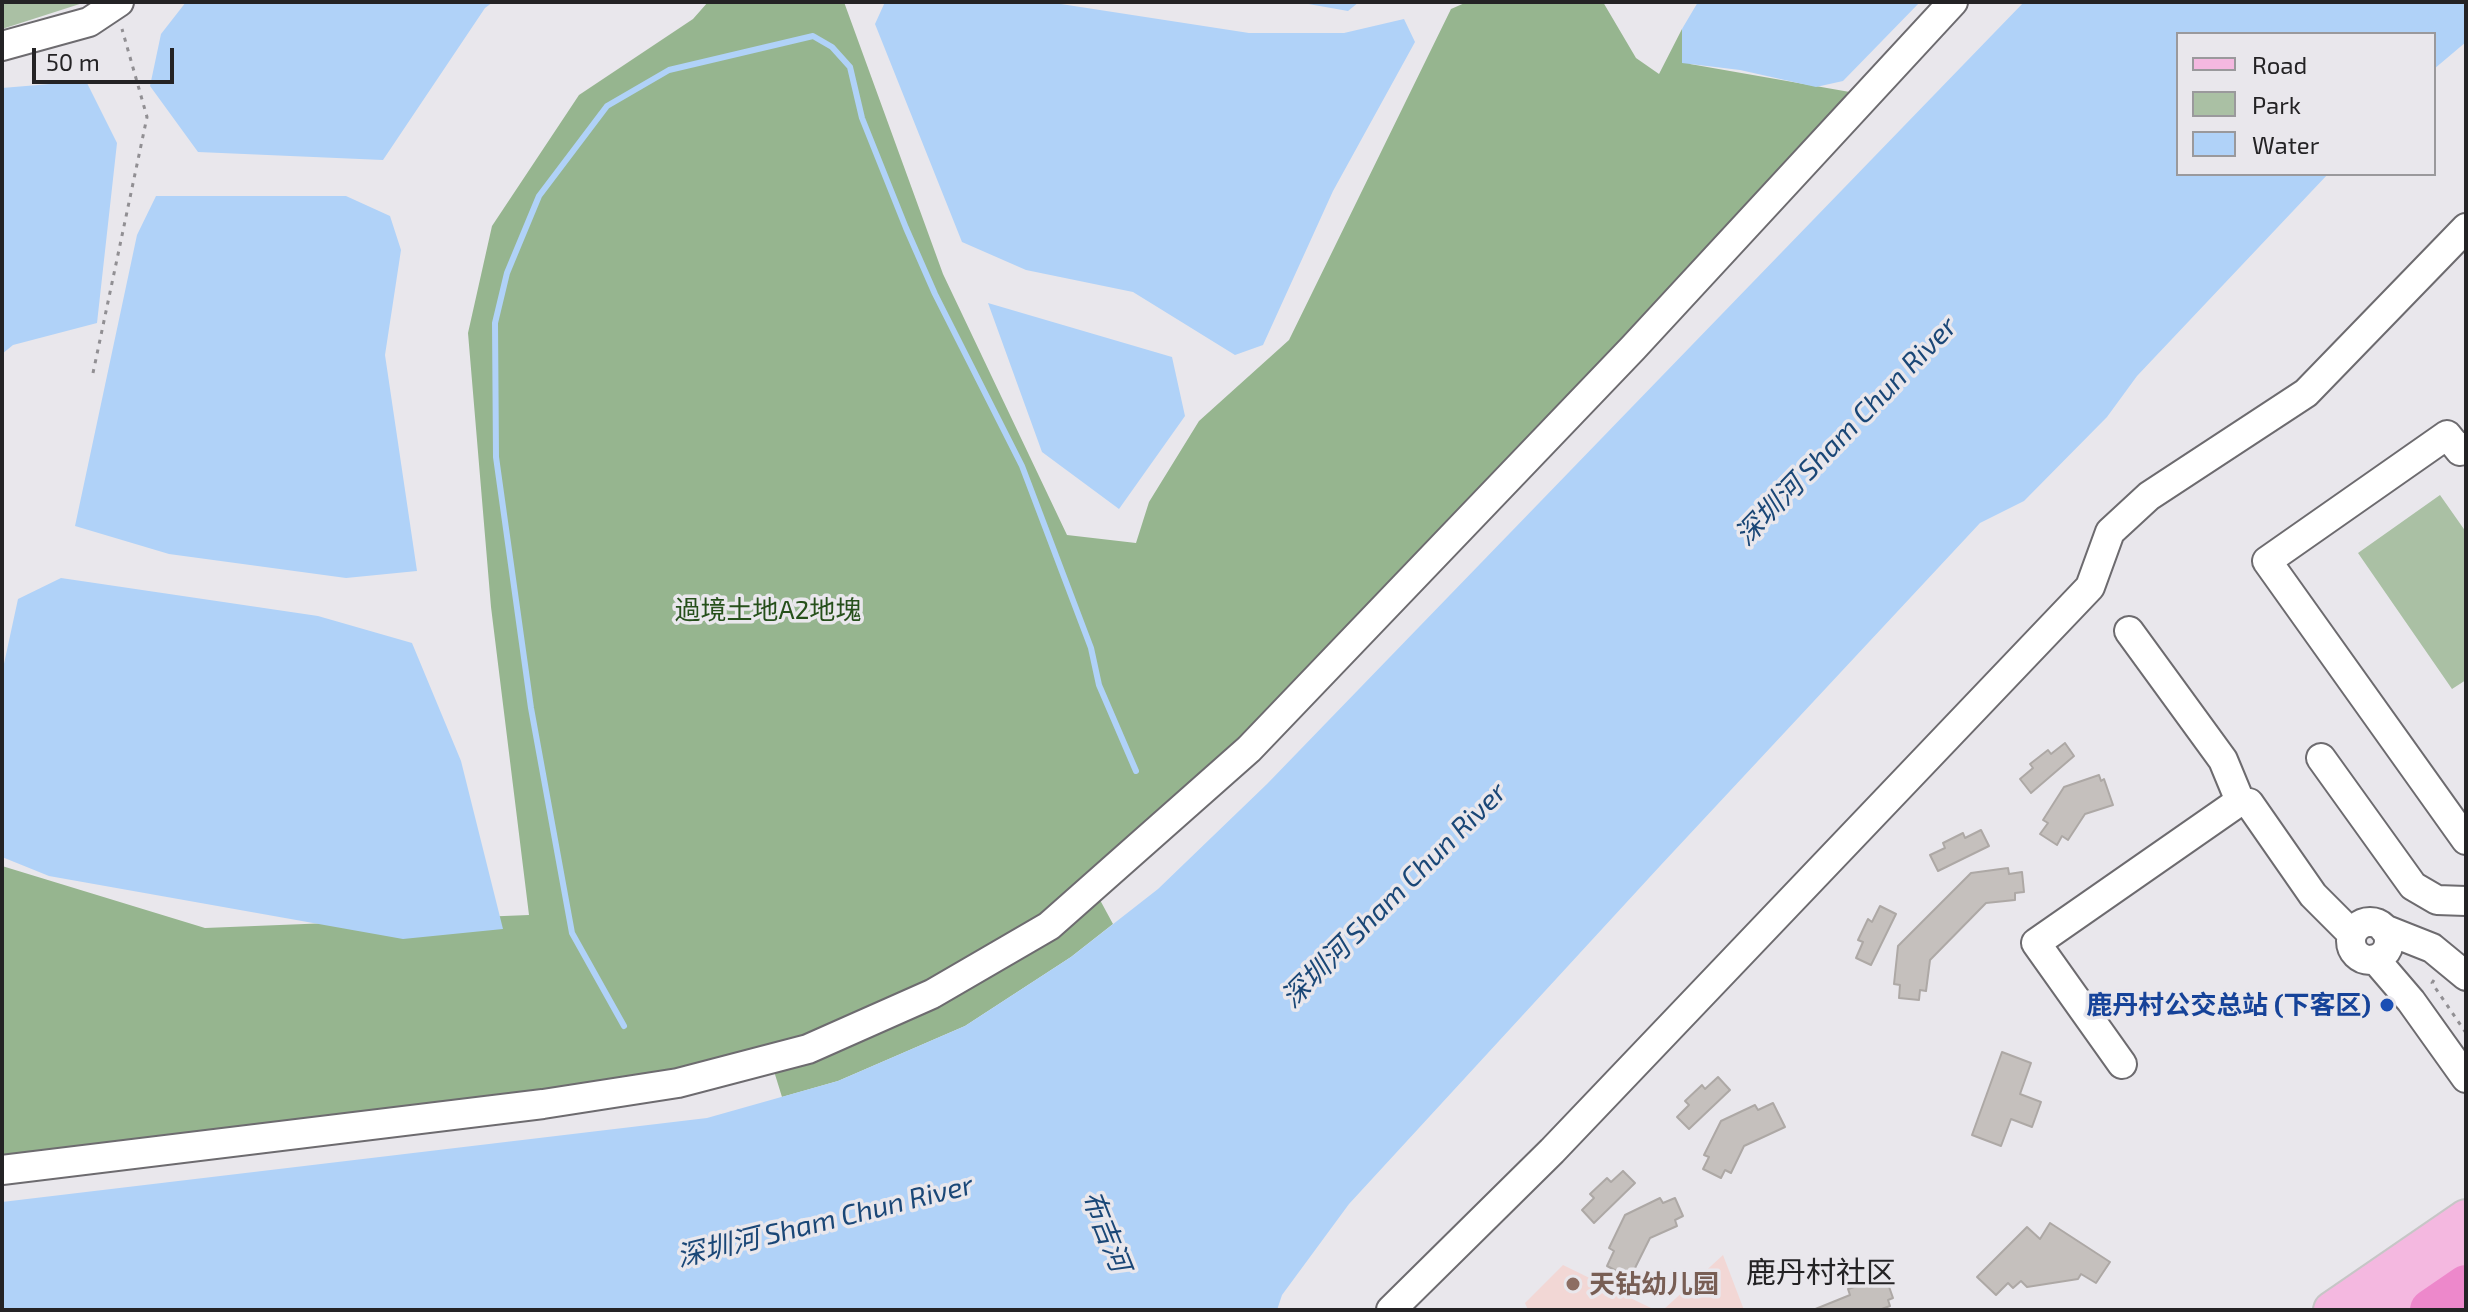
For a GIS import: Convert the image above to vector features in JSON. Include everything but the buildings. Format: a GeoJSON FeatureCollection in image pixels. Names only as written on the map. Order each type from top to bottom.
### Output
{"type":"FeatureCollection","features":[{"type":"Feature","properties":{"kind":"highway"},"geometry":{"type":"LineString","coordinates":[[2431,1310],[2460,1269]]}},
{"type":"Feature","properties":{"kind":"main road"},"geometry":{"type":"LineString","coordinates":[[2332,1310],[2466,1218]]}},
{"type":"Feature","properties":{"kind":"main road"},"geometry":{"type":"LineString","coordinates":[[2384,1310],[2460,1269]]}},
{"type":"Feature","properties":{"kind":"street"},"geometry":{"type":"LineString","coordinates":[[2,1170],[543,1104],[678,1083],[808,1049],[932,994],[1049,926],[1249,749],[1622,359],[1953,2]]}},
{"type":"Feature","properties":{"kind":"street"},"geometry":{"type":"LineString","coordinates":[[2,46],[89,22],[117,4]]}},
{"type":"Feature","properties":{"kind":"street"},"geometry":{"type":"LineString","coordinates":[[1391,1310],[1627,1073],[2090,587],[2110,532],[2149,496],[2306,393],[2466,228]]}},
{"type":"Feature","properties":{"kind":"street"},"geometry":{"type":"LineString","coordinates":[[2464,452],[2447,435],[2267,561],[2466,840]]}},
{"type":"Feature","properties":{"kind":"street"},"geometry":{"type":"LineString","coordinates":[[2129,631],[2223,760],[2240,801]]}},
{"type":"Feature","properties":{"kind":"street"},"geometry":{"type":"LineString","coordinates":[[2321,758],[2413,886],[2437,900],[2466,901]]}},
{"type":"Feature","properties":{"kind":"street"},"geometry":{"type":"LineString","coordinates":[[2122,1064],[2036,943],[2240,801],[2249,803],[2313,895],[2352,934],[2354,952],[2363,959],[2381,947],[2432,948],[2466,976]]}},
{"type":"Feature","properties":{"kind":"street"},"geometry":{"type":"LineString","coordinates":[[2381,947],[2401,961],[2440,1005],[2466,1050]]}},
{"type":"Feature","properties":{"kind":"street"},"geometry":{"type":"LineString","coordinates":[[2381,947],[2411,1001],[2466,1078]]}},
{"type":"Feature","properties":{"kind":"path"},"geometry":{"type":"LineString","coordinates":[[93,373],[147,117],[117,4]]}},
{"type":"Feature","properties":{"kind":"path"},"geometry":{"type":"LineString","coordinates":[[2440,1005],[2466,1033]]}},
{"type":"Feature","properties":{"kind":"shaded area","name":"天钻幼儿园"},"geometry":{"type":"Polygon","coordinates":[[[1723,1255],[1744,1310],[1663,1310],[1723,1255]]]}},
{"type":"Feature","properties":{"kind":"shaded area","name":"天钻幼儿园"},"geometry":{"type":"Polygon","coordinates":[[[1563,1265],[1655,1310],[1528,1310],[1525,1303],[1563,1265]]]}},
{"type":"Feature","properties":{"kind":"green space"},"geometry":{"type":"Polygon","coordinates":[[[2,2],[86,2],[2,29],[2,2]]]}},
{"type":"Feature","properties":{"kind":"green space","name":"過境土地A2地塊"},"geometry":{"type":"Polygon","coordinates":[[[708,2],[844,2],[943,274],[1067,535],[1136,543],[1149,502],[1199,421],[1289,340],[1451,9],[1467,2],[1603,2],[1636,58],[1659,74],[1682,29],[1690,64],[1884,98],[1587,418],[1317,697],[1100,900],[1113,924],[1071,957],[965,1026],[838,1081],[782,1097],[773,1068],[2,1170],[2,866],[205,928],[529,915],[491,607],[468,333],[492,226],[579,95],[693,19],[708,2]]]}},
{"type":"Feature","properties":{"kind":"green space"},"geometry":{"type":"Polygon","coordinates":[[[2440,495],[2466,532],[2466,680],[2452,689],[2358,553],[2440,495]]]}},
{"type":"Feature","properties":{"kind":"water"},"geometry":{"type":"Polygon","coordinates":[[[186,2],[493,2],[485,8],[383,160],[198,152],[150,86],[161,34],[186,2]]]}},
{"type":"Feature","properties":{"kind":"water"},"geometry":{"type":"Polygon","coordinates":[[[885,2],[1048,2],[1249,33],[1344,33],[1404,19],[1415,42],[1333,191],[1263,345],[1235,355],[1133,292],[1026,270],[962,242],[875,24],[885,2]]]}},
{"type":"Feature","properties":{"kind":"water"},"geometry":{"type":"Polygon","coordinates":[[[1297,2],[1359,2],[1348,11],[1297,2]]]}},
{"type":"Feature","properties":{"kind":"water"},"geometry":{"type":"Polygon","coordinates":[[[1698,2],[1920,2],[1843,81],[1816,87],[1740,70],[1682,63],[1682,29],[1698,2]]]}},
{"type":"Feature","properties":{"kind":"water"},"geometry":{"type":"Polygon","coordinates":[[[2024,2],[2466,2],[2466,42],[2436,67],[2436,32],[2176,32],[2176,176],[2326,176],[2137,376],[2107,417],[2024,501],[1980,523],[1660,866],[1349,1204],[1282,1295],[1277,1310],[2,1310],[2,1202],[707,1118],[838,1081],[965,1026],[1071,957],[1158,889],[1267,784],[2024,2]]]}},
{"type":"Feature","properties":{"kind":"water"},"geometry":{"type":"Polygon","coordinates":[[[86,81],[117,143],[97,323],[13,345],[2,354],[2,88],[86,81]]]}},
{"type":"Feature","properties":{"kind":"water"},"geometry":{"type":"Polygon","coordinates":[[[156,196],[346,196],[390,216],[401,250],[385,355],[417,571],[346,578],[169,554],[75,526],[137,235],[156,196]]]}},
{"type":"Feature","properties":{"kind":"water"},"geometry":{"type":"Polygon","coordinates":[[[988,303],[1172,357],[1185,416],[1119,509],[1042,452],[988,303]]]}},
{"type":"Feature","properties":{"kind":"water"},"geometry":{"type":"Polygon","coordinates":[[[61,578],[318,616],[412,643],[461,761],[503,929],[403,939],[49,876],[2,857],[2,673],[18,599],[61,578]]]}},
{"type":"Feature","properties":{"kind":"waterway"},"geometry":{"type":"LineString","coordinates":[[624,1026],[572,933],[531,708],[496,457],[495,323],[507,273],[539,196],[607,106],[669,70],[813,36],[832,47],[850,67],[862,118],[906,228],[935,294],[1022,466],[1091,648],[1099,685],[1136,771]]}},
{"type":"Feature","properties":{"kind":"place","name":"鹿丹村公交总站 (下客区)"},"geometry":{"type":"Point","coordinates":[2387,1005]}},
{"type":"Feature","properties":{"kind":"place","name":"天钻幼儿园"},"geometry":{"type":"Point","coordinates":[1573,1284]}},
{"type":"Feature","properties":{"kind":"district","name":"鹿丹村社区"},"geometry":{"type":"Point","coordinates":[1821,1273]}},
{"type":"Feature","properties":{"kind":"water label","name":"深圳河 Sham Chun River"},"geometry":{"type":"Point","coordinates":[1846,431]}},
{"type":"Feature","properties":{"kind":"water label","name":"深圳河 Sham Chun River"},"geometry":{"type":"Point","coordinates":[1394,895]}},
{"type":"Feature","properties":{"kind":"water label","name":"深圳河 Sham Chun River"},"geometry":{"type":"Point","coordinates":[825,1221]}},
{"type":"Feature","properties":{"kind":"water label","name":"布吉河"},"geometry":{"type":"Point","coordinates":[1106,1231]}}]}
